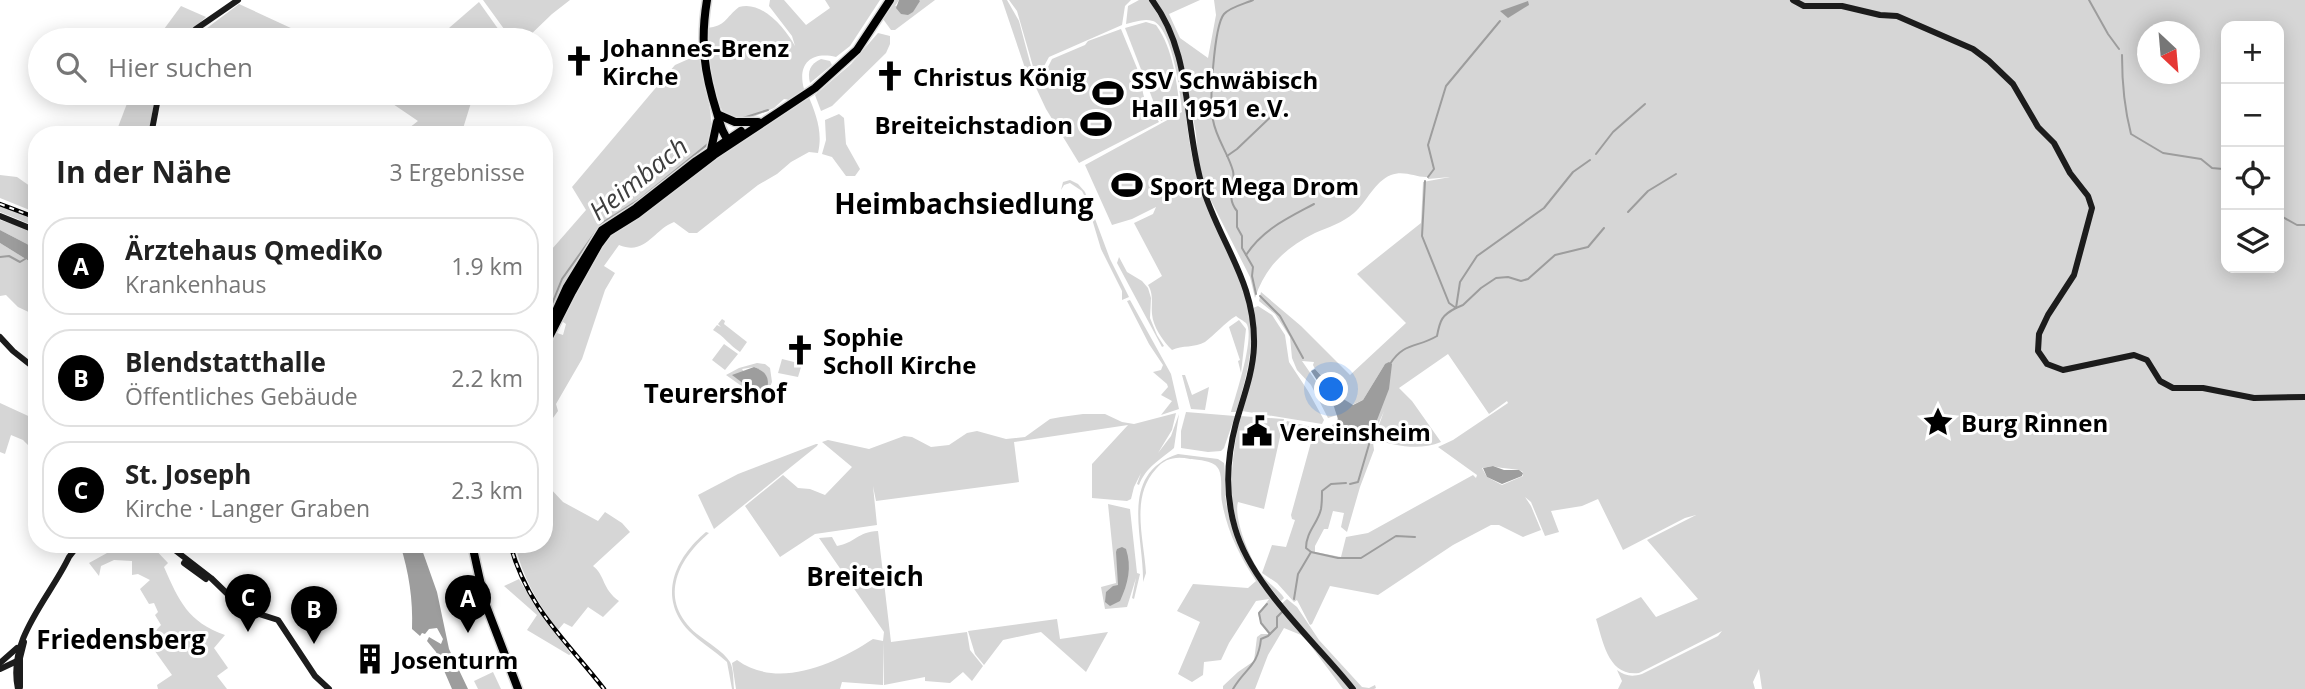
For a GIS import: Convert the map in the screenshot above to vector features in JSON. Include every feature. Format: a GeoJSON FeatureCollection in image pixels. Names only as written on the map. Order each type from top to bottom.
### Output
{"type":"FeatureCollection","features":[{"type":"Feature","properties":{"kind":"main road"},"geometry":{"type":"LineString","coordinates":[[197,28],[238,0]]}},
{"type":"Feature","properties":{"kind":"main road"},"geometry":{"type":"LineString","coordinates":[[707,0],[703,54],[709,92],[731,140]]}},
{"type":"Feature","properties":{"kind":"main road"},"geometry":{"type":"LineString","coordinates":[[553,329],[608,232],[637,214],[731,140],[792,101],[846,57],[889,0]]}},
{"type":"Feature","properties":{"kind":"main road"},"geometry":{"type":"LineString","coordinates":[[553,317],[567,287],[602,230],[636,208],[711,150],[799,101],[840,66],[867,37],[889,0]]}},
{"type":"Feature","properties":{"kind":"main road"},"geometry":{"type":"LineString","coordinates":[[1152,0],[1163,16],[1179,53],[1194,154],[1204,191],[1240,271],[1254,327],[1253,356],[1232,440],[1228,491],[1234,526],[1243,550],[1275,598],[1353,689]]}},
{"type":"Feature","properties":{"kind":"main road"},"geometry":{"type":"LineString","coordinates":[[1793,0],[1804,6],[1842,6],[1897,16],[1973,49],[2013,84],[2038,127],[2053,143],[2070,173],[2088,196],[2092,208],[2074,275],[2039,334],[2038,351],[2047,365],[2063,370],[2134,355],[2147,360],[2160,381],[2173,388],[2203,388],[2254,398],[2305,397]]}},
{"type":"Feature","properties":{"kind":"main road"},"geometry":{"type":"LineString","coordinates":[[153,126],[157,105]]}},
{"type":"Feature","properties":{"kind":"main road"},"geometry":{"type":"LineString","coordinates":[[718,114],[735,122],[758,122]]}},
{"type":"Feature","properties":{"kind":"main road"},"geometry":{"type":"LineString","coordinates":[[711,150],[718,114]]}},
{"type":"Feature","properties":{"kind":"main road"},"geometry":{"type":"LineString","coordinates":[[0,216],[28,227]]}},
{"type":"Feature","properties":{"kind":"main road"},"geometry":{"type":"LineString","coordinates":[[0,337],[28,363]]}},
{"type":"Feature","properties":{"kind":"main road"},"geometry":{"type":"LineString","coordinates":[[2,665],[18,646],[74,553]]}},
{"type":"Feature","properties":{"kind":"main road"},"geometry":{"type":"LineString","coordinates":[[173,553],[243,609],[278,620],[315,677],[329,689]]}},
{"type":"Feature","properties":{"kind":"main road"},"geometry":{"type":"LineString","coordinates":[[178,553],[207,578]]}},
{"type":"Feature","properties":{"kind":"main road"},"geometry":{"type":"LineString","coordinates":[[474,553],[493,635],[516,689]]}},
{"type":"Feature","properties":{"kind":"main road"},"geometry":{"type":"LineString","coordinates":[[15,678],[24,641],[35,617]]}},
{"type":"Feature","properties":{"kind":"main road"},"geometry":{"type":"LineString","coordinates":[[18,646],[19,689]]}},
{"type":"Feature","properties":{"kind":"main road"},"geometry":{"type":"LineString","coordinates":[[2,665],[18,660]]}},
{"type":"Feature","properties":{"kind":"main road"},"geometry":{"type":"LineString","coordinates":[[2,665],[15,678],[19,689]]}},
{"type":"Feature","properties":{"kind":"shaded area"},"geometry":{"type":"Polygon","coordinates":[[[483,0],[570,0],[537,28],[503,28],[483,0]]]}},
{"type":"Feature","properties":{"kind":"shaded area"},"geometry":{"type":"Polygon","coordinates":[[[770,0],[784,0],[806,25],[830,8],[825,0],[880,0],[850,46],[836,57],[819,56],[808,61],[804,66],[802,80],[804,89],[791,100],[784,99],[774,108],[744,121],[726,116],[713,84],[707,28],[722,23],[739,7],[748,6],[772,17],[795,46],[792,36],[769,6],[770,0]]]}},
{"type":"Feature","properties":{"kind":"shaded area"},"geometry":{"type":"Polygon","coordinates":[[[893,0],[899,0],[895,6],[919,0],[935,0],[895,30],[891,30],[883,19],[893,0]]]}},
{"type":"Feature","properties":{"kind":"shaded area"},"geometry":{"type":"Polygon","coordinates":[[[899,0],[920,1],[908,15],[901,14],[896,8],[899,0]]]}},
{"type":"Feature","properties":{"kind":"shaded area"},"geometry":{"type":"Polygon","coordinates":[[[1002,0],[1007,0],[1019,21],[1032,70],[1030,72],[1026,71],[1002,0]]]}},
{"type":"Feature","properties":{"kind":"shaded area"},"geometry":{"type":"Polygon","coordinates":[[[1009,0],[1131,0],[1125,6],[1122,25],[1049,57],[1043,68],[1034,70],[1017,11],[1009,0]]]}},
{"type":"Feature","properties":{"kind":"shaded area"},"geometry":{"type":"Polygon","coordinates":[[[1139,0],[1149,0],[1175,50],[1191,153],[1199,184],[1236,269],[1248,305],[1251,323],[1250,357],[1236,412],[1231,412],[1247,352],[1246,323],[1236,316],[1205,342],[1172,350],[1154,324],[1152,296],[1148,285],[1162,276],[1134,223],[1153,214],[1156,207],[1112,225],[1085,165],[1182,112],[1174,62],[1160,26],[1146,20],[1126,24],[1128,6],[1139,0]]]}},
{"type":"Feature","properties":{"kind":"shaded area"},"geometry":{"type":"Polygon","coordinates":[[[1155,0],[1200,0],[1169,14],[1180,38],[1208,58],[1216,15],[1214,0],[2305,0],[2305,689],[1762,689],[1759,669],[1753,682],[1755,689],[1618,689],[1622,681],[1617,670],[1629,675],[1642,674],[1718,636],[1722,631],[1639,673],[1629,673],[1614,663],[1608,656],[1596,619],[1641,597],[1656,617],[1698,599],[1647,540],[1696,515],[1623,550],[1598,499],[1582,506],[1551,511],[1559,532],[1545,536],[1531,502],[1525,497],[1541,530],[1523,537],[1499,525],[1491,525],[1453,545],[1378,595],[1330,586],[1310,625],[1297,600],[1294,602],[1277,583],[1262,573],[1272,545],[1286,547],[1295,520],[1291,515],[1313,435],[1284,428],[1287,421],[1361,439],[1363,442],[1373,442],[1374,450],[1347,532],[1341,527],[1344,513],[1333,511],[1328,529],[1324,529],[1315,546],[1315,552],[1341,557],[1346,537],[1368,533],[1473,475],[1476,478],[1477,475],[1438,447],[1508,403],[1507,401],[1489,414],[1448,354],[1399,388],[1412,401],[1441,442],[1408,446],[1374,439],[1384,411],[1374,434],[1369,438],[1336,430],[1332,425],[1337,423],[1337,417],[1340,426],[1370,433],[1385,364],[1363,400],[1352,405],[1315,369],[1314,362],[1302,361],[1336,410],[1337,415],[1328,418],[1311,385],[1297,370],[1292,358],[1290,337],[1275,314],[1259,301],[1261,292],[1301,326],[1350,375],[1406,323],[1357,274],[1421,223],[1423,182],[1450,177],[1428,179],[1401,173],[1385,178],[1349,216],[1305,239],[1278,259],[1259,287],[1255,298],[1250,277],[1204,187],[1199,168],[1184,67],[1155,0]],[[1493,466],[1482,468],[1487,477],[1502,485],[1523,476],[1523,472],[1517,470],[1493,466]]]}},
{"type":"Feature","properties":{"kind":"shaded area"},"geometry":{"type":"Polygon","coordinates":[[[1528,1],[1529,5],[1508,18],[1500,11],[1528,1]]]}},
{"type":"Feature","properties":{"kind":"shaded area"},"geometry":{"type":"Polygon","coordinates":[[[479,2],[497,28],[449,28],[479,2]]]}},
{"type":"Feature","properties":{"kind":"shaded area"},"geometry":{"type":"Polygon","coordinates":[[[239,4],[291,28],[207,28],[239,4]]]}},
{"type":"Feature","properties":{"kind":"shaded area"},"geometry":{"type":"Polygon","coordinates":[[[181,6],[206,17],[194,28],[165,28],[181,6]]]}},
{"type":"Feature","properties":{"kind":"shaded area"},"geometry":{"type":"Polygon","coordinates":[[[1146,22],[1156,25],[1162,34],[1173,66],[1177,89],[1180,111],[1161,121],[1125,28],[1146,22]]]}},
{"type":"Feature","properties":{"kind":"shaded area","name":"SSV Schwäbisch Hall 1951 e.V."},"geometry":{"type":"Polygon","coordinates":[[[1121,29],[1137,68],[1144,97],[1159,122],[1079,163],[1046,109],[1030,75],[1048,67],[1052,59],[1085,45],[1088,41],[1121,29]]]}},
{"type":"Feature","properties":{"kind":"shaded area"},"geometry":{"type":"Polygon","coordinates":[[[878,33],[890,36],[886,53],[832,106],[821,111],[815,95],[851,64],[878,33]]]}},
{"type":"Feature","properties":{"kind":"shaded area"},"geometry":{"type":"Polygon","coordinates":[[[700,54],[710,110],[711,133],[708,146],[632,206],[599,227],[564,283],[553,307],[553,248],[586,210],[572,187],[675,65],[700,54]]]}},
{"type":"Feature","properties":{"kind":"shaded area"},"geometry":{"type":"Polygon","coordinates":[[[821,59],[830,61],[832,65],[810,83],[810,68],[821,59]]]}},
{"type":"Feature","properties":{"kind":"shaded area"},"geometry":{"type":"Polygon","coordinates":[[[808,95],[819,130],[818,153],[809,152],[791,162],[697,233],[689,233],[674,222],[643,245],[619,245],[604,266],[615,273],[605,290],[582,359],[556,404],[558,411],[553,418],[553,334],[563,335],[566,324],[560,320],[607,237],[699,168],[808,95]]]}},
{"type":"Feature","properties":{"kind":"shaded area"},"geometry":{"type":"Polygon","coordinates":[[[126,105],[154,105],[150,126],[118,126],[126,105]]]}},
{"type":"Feature","properties":{"kind":"shaded area"},"geometry":{"type":"Polygon","coordinates":[[[394,105],[470,105],[464,126],[412,126],[418,121],[394,105]]]}},
{"type":"Feature","properties":{"kind":"shaded area"},"geometry":{"type":"Polygon","coordinates":[[[839,114],[844,118],[846,144],[860,169],[855,176],[846,176],[832,157],[822,154],[826,140],[825,120],[839,114]]]}},
{"type":"Feature","properties":{"kind":"shaded area"},"geometry":{"type":"Polygon","coordinates":[[[0,175],[17,177],[28,185],[28,209],[0,198],[0,175]]]}},
{"type":"Feature","properties":{"kind":"shaded area"},"geometry":{"type":"Polygon","coordinates":[[[1070,180],[1085,192],[1110,259],[1129,297],[1122,300],[1122,291],[1101,249],[1082,191],[1070,183],[1064,185],[1061,190],[1063,182],[1070,180]]]}},
{"type":"Feature","properties":{"kind":"shaded area"},"geometry":{"type":"Polygon","coordinates":[[[900,197],[909,207],[891,215],[887,199],[900,197]]]}},
{"type":"Feature","properties":{"kind":"shaded area"},"geometry":{"type":"Polygon","coordinates":[[[0,205],[28,216],[28,223],[0,212],[0,205]]]}},
{"type":"Feature","properties":{"kind":"shaded area"},"geometry":{"type":"Polygon","coordinates":[[[0,220],[22,227],[28,230],[28,245],[27,244],[0,230],[0,220]]]}},
{"type":"Feature","properties":{"kind":"shaded area"},"geometry":{"type":"Polygon","coordinates":[[[0,230],[27,244],[28,260],[0,243],[0,230]]]}},
{"type":"Feature","properties":{"kind":"shaded area"},"geometry":{"type":"Polygon","coordinates":[[[0,243],[28,260],[28,312],[18,307],[6,295],[0,296],[0,243]]]}},
{"type":"Feature","properties":{"kind":"shaded area"},"geometry":{"type":"Polygon","coordinates":[[[1119,257],[1127,272],[1148,288],[1151,298],[1150,318],[1164,346],[1162,347],[1117,263],[1119,257]]]}},
{"type":"Feature","properties":{"kind":"shaded area"},"geometry":{"type":"Polygon","coordinates":[[[1130,300],[1171,374],[1179,409],[1161,415],[1172,401],[1161,395],[1168,387],[1167,384],[1153,372],[1161,370],[1163,365],[1127,301],[1130,300]]]}},
{"type":"Feature","properties":{"kind":"shaded area"},"geometry":{"type":"Polygon","coordinates":[[[1258,306],[1272,315],[1285,335],[1289,362],[1324,420],[1322,424],[1242,411],[1253,369],[1253,308],[1258,306]]]}},
{"type":"Feature","properties":{"kind":"shaded area"},"geometry":{"type":"Polygon","coordinates":[[[722,319],[724,324],[747,342],[740,352],[713,330],[717,325],[721,327],[718,324],[722,319]]]}},
{"type":"Feature","properties":{"kind":"shaded area"},"geometry":{"type":"Polygon","coordinates":[[[1239,320],[1246,329],[1241,373],[1240,360],[1229,327],[1239,320]]]}},
{"type":"Feature","properties":{"kind":"shaded area"},"geometry":{"type":"Polygon","coordinates":[[[724,344],[738,354],[725,370],[712,360],[724,344]]]}},
{"type":"Feature","properties":{"kind":"shaded area"},"geometry":{"type":"Polygon","coordinates":[[[782,359],[802,364],[798,377],[778,373],[782,359]]]}},
{"type":"Feature","properties":{"kind":"shaded area"},"geometry":{"type":"Polygon","coordinates":[[[757,363],[770,368],[772,382],[764,402],[726,375],[757,363]],[[754,367],[742,369],[764,398],[767,388],[766,375],[754,367]]]}},
{"type":"Feature","properties":{"kind":"shaded area"},"geometry":{"type":"Polygon","coordinates":[[[1385,364],[1392,364],[1389,389],[1372,433],[1354,431],[1340,425],[1334,407],[1311,371],[1315,369],[1342,398],[1353,405],[1363,400],[1385,364]]]}},
{"type":"Feature","properties":{"kind":"shaded area"},"geometry":{"type":"Polygon","coordinates":[[[754,367],[764,372],[768,380],[764,399],[732,375],[754,367]]]}},
{"type":"Feature","properties":{"kind":"shaded area"},"geometry":{"type":"Polygon","coordinates":[[[1182,375],[1185,375],[1192,395],[1209,387],[1205,410],[1191,409],[1182,375]]]}},
{"type":"Feature","properties":{"kind":"shaded area"},"geometry":{"type":"Polygon","coordinates":[[[0,403],[28,416],[28,445],[11,435],[5,454],[0,452],[0,403]]]}},
{"type":"Feature","properties":{"kind":"shaded area"},"geometry":{"type":"Polygon","coordinates":[[[1186,412],[1235,416],[1221,451],[1181,448],[1181,431],[1186,412]]]}},
{"type":"Feature","properties":{"kind":"shaded area"},"geometry":{"type":"Polygon","coordinates":[[[1176,413],[1172,430],[1158,453],[1171,436],[1179,414],[1174,448],[1149,469],[1139,485],[1137,484],[1141,473],[1131,499],[1127,501],[1092,498],[1092,464],[1128,425],[1014,442],[1019,482],[876,501],[873,486],[877,525],[815,534],[780,557],[745,506],[783,475],[798,488],[825,495],[852,467],[822,442],[828,440],[869,449],[904,436],[931,447],[949,445],[967,433],[977,431],[1006,439],[1025,437],[1050,419],[1061,417],[1105,414],[1134,424],[1176,413]]]}},
{"type":"Feature","properties":{"kind":"shaded area"},"geometry":{"type":"Polygon","coordinates":[[[1240,416],[1284,419],[1264,509],[1238,502],[1240,529],[1256,567],[1250,556],[1241,535],[1232,492],[1232,469],[1240,416]]]}},
{"type":"Feature","properties":{"kind":"shaded area"},"geometry":{"type":"Polygon","coordinates":[[[816,444],[817,446],[714,529],[698,495],[738,474],[816,444]]]}},
{"type":"Feature","properties":{"kind":"shaded area"},"geometry":{"type":"Polygon","coordinates":[[[1178,454],[1218,459],[1224,463],[1226,501],[1233,530],[1261,582],[1279,606],[1287,599],[1297,607],[1319,640],[1362,687],[1375,685],[1376,688],[1354,689],[1287,609],[1285,612],[1349,689],[1343,689],[1301,635],[1284,628],[1268,655],[1255,689],[1223,689],[1238,672],[1254,661],[1257,637],[1269,634],[1261,624],[1258,614],[1269,599],[1256,601],[1221,660],[1204,662],[1203,675],[1192,682],[1178,674],[1200,622],[1177,611],[1193,584],[1248,588],[1256,581],[1227,523],[1219,470],[1210,462],[1180,458],[1167,460],[1159,465],[1143,492],[1140,519],[1146,573],[1143,582],[1138,508],[1141,491],[1147,476],[1159,463],[1178,454]]]}},
{"type":"Feature","properties":{"kind":"shaded area"},"geometry":{"type":"Polygon","coordinates":[[[1493,466],[1523,473],[1522,476],[1502,484],[1487,477],[1483,468],[1493,466]]]}},
{"type":"Feature","properties":{"kind":"shaded area"},"geometry":{"type":"Polygon","coordinates":[[[553,491],[563,502],[598,521],[605,512],[630,532],[593,566],[609,592],[619,601],[603,617],[588,607],[572,627],[564,623],[558,630],[532,590],[518,553],[553,553],[553,491]]]}},
{"type":"Feature","properties":{"kind":"shaded area"},"geometry":{"type":"Polygon","coordinates":[[[1108,504],[1130,509],[1137,573],[1140,574],[1134,599],[1136,578],[1127,607],[1105,609],[1101,587],[1116,583],[1108,504]]]}},
{"type":"Feature","properties":{"kind":"shaded area"},"geometry":{"type":"Polygon","coordinates":[[[878,531],[891,642],[967,632],[970,650],[983,666],[972,681],[963,672],[950,683],[925,681],[925,677],[884,685],[884,641],[883,685],[842,682],[840,689],[736,689],[732,663],[737,660],[753,669],[769,673],[787,673],[840,658],[873,639],[883,641],[884,632],[819,538],[832,537],[837,546],[865,533],[878,531]]]}},
{"type":"Feature","properties":{"kind":"shaded area"},"geometry":{"type":"Polygon","coordinates":[[[706,532],[709,533],[697,544],[680,569],[675,595],[685,621],[730,662],[734,689],[727,662],[689,631],[679,618],[674,605],[672,592],[679,566],[695,542],[706,532]]]}},
{"type":"Feature","properties":{"kind":"shaded area"},"geometry":{"type":"Polygon","coordinates":[[[1122,547],[1126,549],[1128,556],[1127,582],[1120,601],[1110,606],[1105,602],[1106,592],[1118,585],[1116,552],[1122,547]]]}},
{"type":"Feature","properties":{"kind":"shaded area"},"geometry":{"type":"Polygon","coordinates":[[[107,553],[159,553],[168,563],[164,567],[186,609],[202,624],[225,635],[214,648],[228,668],[217,676],[227,689],[158,689],[157,685],[172,675],[147,640],[161,625],[155,615],[158,612],[154,603],[149,604],[140,589],[150,580],[138,574],[132,575],[132,561],[114,560],[101,566],[99,576],[89,563],[107,553]]]}},
{"type":"Feature","properties":{"kind":"shaded area"},"geometry":{"type":"Polygon","coordinates":[[[403,553],[423,553],[437,592],[449,649],[468,689],[452,689],[436,652],[427,641],[429,637],[441,644],[443,639],[437,628],[429,629],[420,636],[412,629],[403,553]]]}},
{"type":"Feature","properties":{"kind":"shaded area"},"geometry":{"type":"Polygon","coordinates":[[[1259,570],[1282,595],[1284,598],[1281,601],[1263,578],[1259,570]]]}},
{"type":"Feature","properties":{"kind":"shaded area"},"geometry":{"type":"Polygon","coordinates":[[[519,579],[535,606],[571,654],[527,630],[537,615],[504,586],[519,579]]]}},
{"type":"Feature","properties":{"kind":"shaded area"},"geometry":{"type":"Polygon","coordinates":[[[1057,619],[1060,639],[1108,632],[1086,672],[1041,632],[1003,640],[984,665],[975,654],[968,631],[1057,619]]]}},
{"type":"Feature","properties":{"kind":"shaded area"},"geometry":{"type":"Polygon","coordinates":[[[493,672],[501,689],[478,689],[474,681],[493,672]]]}},
{"type":"Feature","properties":{"kind":"waterway"},"geometry":{"type":"LineString","coordinates":[[1253,0],[1230,9],[1220,21],[1213,65],[1212,111],[1219,139],[1233,171],[1231,196],[1237,211],[1237,227],[1242,236],[1242,248],[1253,267],[1256,294]]}},
{"type":"Feature","properties":{"kind":"waterway"},"geometry":{"type":"LineString","coordinates":[[2089,0],[2119,49]]}},
{"type":"Feature","properties":{"kind":"waterway"},"geometry":{"type":"LineString","coordinates":[[1428,177],[1434,169],[1428,145],[1446,86],[1500,21]]}},
{"type":"Feature","properties":{"kind":"waterway"},"geometry":{"type":"LineString","coordinates":[[2122,55],[2124,95],[2131,134],[2163,153],[2201,159],[2212,168],[2221,169]]}},
{"type":"Feature","properties":{"kind":"waterway"},"geometry":{"type":"LineString","coordinates":[[1596,154],[1613,132],[1645,104]]}},
{"type":"Feature","properties":{"kind":"waterway"},"geometry":{"type":"LineString","coordinates":[[1227,156],[1280,108]]}},
{"type":"Feature","properties":{"kind":"waterway","name":"Heimbach"},"geometry":{"type":"LineString","coordinates":[[743,118],[768,110]]}},
{"type":"Feature","properties":{"kind":"waterway","name":"Heimbach"},"geometry":{"type":"LineString","coordinates":[[553,302],[562,279],[602,223],[640,199],[709,143]]}},
{"type":"Feature","properties":{"kind":"waterway"},"geometry":{"type":"LineString","coordinates":[[1390,364],[1400,352],[1437,336],[1442,319],[1456,308],[1460,282],[1477,256],[1544,208],[1573,172],[1590,160]]}},
{"type":"Feature","properties":{"kind":"waterway"},"geometry":{"type":"LineString","coordinates":[[1628,212],[1648,191],[1676,174]]}},
{"type":"Feature","properties":{"kind":"waterway"},"geometry":{"type":"LineString","coordinates":[[1425,181],[1422,236],[1449,303],[1456,308],[1496,278],[1508,277],[1521,281],[1528,279],[1555,255],[1588,247],[1604,228]]}},
{"type":"Feature","properties":{"kind":"waterway"},"geometry":{"type":"LineString","coordinates":[[1246,255],[1268,231],[1314,204]]}},
{"type":"Feature","properties":{"kind":"waterway"},"geometry":{"type":"LineString","coordinates":[[2284,218],[2297,225],[2305,225]]}},
{"type":"Feature","properties":{"kind":"waterway"},"geometry":{"type":"LineString","coordinates":[[0,257],[9,256],[20,262],[25,259]]}},
{"type":"Feature","properties":{"kind":"waterway"},"geometry":{"type":"LineString","coordinates":[[1260,296],[1280,316],[1303,358]]}},
{"type":"Feature","properties":{"kind":"waterway"},"geometry":{"type":"LineString","coordinates":[[1350,484],[1358,482],[1370,441]]}},
{"type":"Feature","properties":{"kind":"waterway"},"geometry":{"type":"LineString","coordinates":[[1294,599],[1298,574],[1311,552],[1306,548],[1307,542],[1322,504],[1322,491],[1331,484],[1346,483]]}},
{"type":"Feature","properties":{"kind":"waterway"},"geometry":{"type":"LineString","coordinates":[[1311,552],[1338,558],[1361,558],[1396,536],[1415,537]]}},
{"type":"Feature","properties":{"kind":"waterway"},"geometry":{"type":"LineString","coordinates":[[1267,604],[1259,613],[1261,623],[1270,634]]}},
{"type":"Feature","properties":{"kind":"waterway"},"geometry":{"type":"LineString","coordinates":[[1233,689],[1254,662],[1261,639],[1277,627],[1277,617],[1283,611]]}},
{"type":"Feature","properties":{"kind":"railway"},"geometry":{"type":"LineString","coordinates":[[0,204],[28,215]]}},
{"type":"Feature","properties":{"kind":"railway"},"geometry":{"type":"LineString","coordinates":[[513,553],[537,605],[604,689]]}},
{"type":"Feature","properties":{"kind":"place","name":"Johannes-Brenz Kirche"},"geometry":{"type":"Point","coordinates":[579,61]}},
{"type":"Feature","properties":{"kind":"place","name":"Christus König"},"geometry":{"type":"Point","coordinates":[890,76]}},
{"type":"Feature","properties":{"kind":"place","name":"SSV Schwäbisch Hall 1951 e.V."},"geometry":{"type":"Point","coordinates":[1108,93]}},
{"type":"Feature","properties":{"kind":"place","name":"Breiteichstadion"},"geometry":{"type":"Point","coordinates":[1096,124]}},
{"type":"Feature","properties":{"kind":"place","name":"Sport Mega Drom"},"geometry":{"type":"Point","coordinates":[1127,185]}},
{"type":"Feature","properties":{"kind":"place","name":"Sophie Scholl Kirche"},"geometry":{"type":"Point","coordinates":[800,350]}},
{"type":"Feature","properties":{"kind":"place","name":"Burg Rinnen"},"geometry":{"type":"Point","coordinates":[1938,422]}},
{"type":"Feature","properties":{"kind":"place","name":"Vereinsheim"},"geometry":{"type":"Point","coordinates":[1257,431]}},
{"type":"Feature","properties":{"kind":"place","name":"St. Joseph"},"geometry":{"type":"Point","coordinates":[248,632]}},
{"type":"Feature","properties":{"kind":"place","name":"Ärztehaus QmediKo"},"geometry":{"type":"Point","coordinates":[468,633]}},
{"type":"Feature","properties":{"kind":"place","name":"Blendstatthalle"},"geometry":{"type":"Point","coordinates":[314,644]}},
{"type":"Feature","properties":{"kind":"place","name":"Josenturm"},"geometry":{"type":"Point","coordinates":[370,659]}},
{"type":"Feature","properties":{"kind":"district","name":"Heimbachsiedlung"},"geometry":{"type":"Point","coordinates":[964,203]}},
{"type":"Feature","properties":{"kind":"district","name":"Teurershof"},"geometry":{"type":"Point","coordinates":[715,393]}},
{"type":"Feature","properties":{"kind":"district","name":"Breiteich"},"geometry":{"type":"Point","coordinates":[865,576]}},
{"type":"Feature","properties":{"kind":"district","name":"Friedensberg"},"geometry":{"type":"Point","coordinates":[121,639]}}]}
